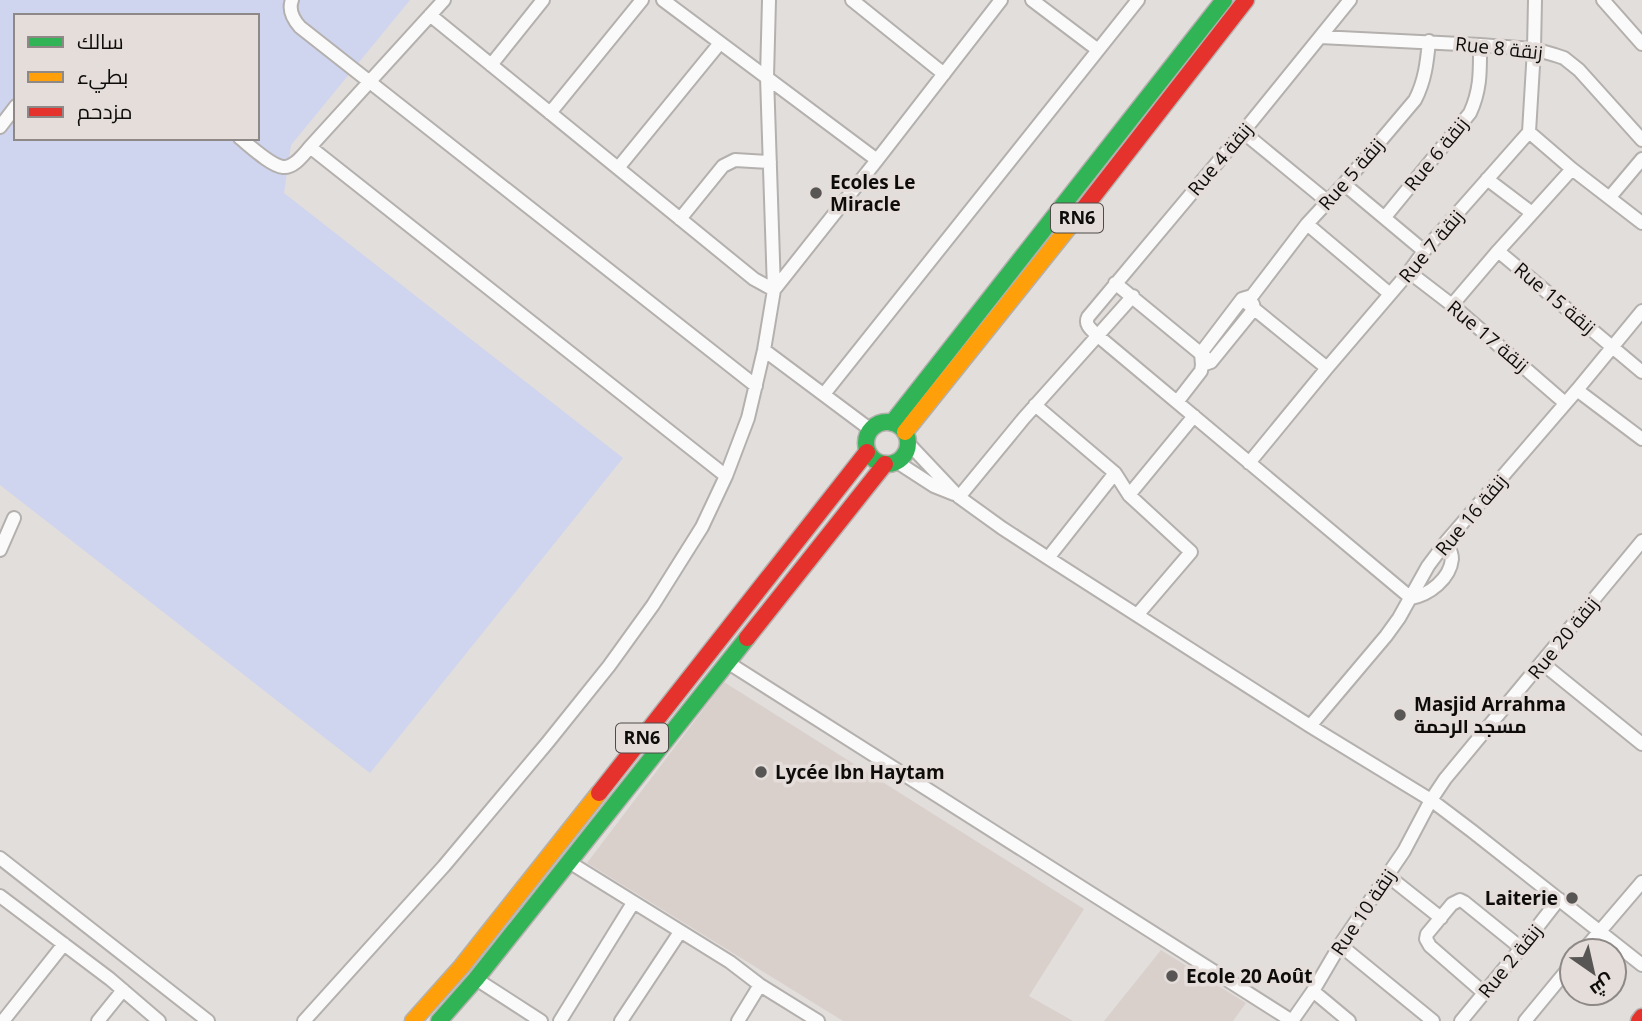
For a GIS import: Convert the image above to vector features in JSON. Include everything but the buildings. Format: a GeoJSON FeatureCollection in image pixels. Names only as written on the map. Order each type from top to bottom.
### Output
{"type":"FeatureCollection","features":[{"type":"Feature","properties":{"kind":"main road","name":"RN6"},"geometry":{"type":"LineString","coordinates":[[439,1021],[476,979],[727,662],[891,463],[905,454],[901,433],[1224,0]]}},
{"type":"Feature","properties":{"kind":"main road","name":"RN6"},"geometry":{"type":"LineString","coordinates":[[901,433],[1063,236],[1246,0]]}},
{"type":"Feature","properties":{"kind":"main road"},"geometry":{"type":"LineString","coordinates":[[871,430],[884,423],[901,433]]}},
{"type":"Feature","properties":{"kind":"main road","name":"RN6"},"geometry":{"type":"LineString","coordinates":[[413,1021],[508,909],[867,452],[867,436],[871,430]]}},
{"type":"Feature","properties":{"kind":"main road"},"geometry":{"type":"LineString","coordinates":[[867,452],[878,462],[891,463]]}},
{"type":"Feature","properties":{"kind":"street"},"geometry":{"type":"LineString","coordinates":[[292,0],[290,10],[300,27],[756,386]]}},
{"type":"Feature","properties":{"kind":"street"},"geometry":{"type":"LineString","coordinates":[[243,140],[274,163],[283,167],[292,165],[444,0]]}},
{"type":"Feature","properties":{"kind":"street"},"geometry":{"type":"LineString","coordinates":[[491,65],[543,0]]}},
{"type":"Feature","properties":{"kind":"street"},"geometry":{"type":"LineString","coordinates":[[550,113],[642,0]]}},
{"type":"Feature","properties":{"kind":"street"},"geometry":{"type":"LineString","coordinates":[[663,0],[877,160]]}},
{"type":"Feature","properties":{"kind":"street"},"geometry":{"type":"LineString","coordinates":[[304,1021],[444,866],[609,666],[653,606],[695,539],[726,476],[748,418],[764,350],[774,290],[767,77],[769,0]]}},
{"type":"Feature","properties":{"kind":"street"},"geometry":{"type":"LineString","coordinates":[[852,0],[944,74]]}},
{"type":"Feature","properties":{"kind":"street"},"geometry":{"type":"LineString","coordinates":[[774,290],[1001,0]]}},
{"type":"Feature","properties":{"kind":"street"},"geometry":{"type":"LineString","coordinates":[[1032,0],[1098,50]]}},
{"type":"Feature","properties":{"kind":"street"},"geometry":{"type":"LineString","coordinates":[[824,394],[1138,0]]}},
{"type":"Feature","properties":{"kind":"street","name":"Rue 4 زنقة"},"geometry":{"type":"LineString","coordinates":[[1098,336],[1087,324],[1088,317],[1350,0]]}},
{"type":"Feature","properties":{"kind":"street"},"geometry":{"type":"LineString","coordinates":[[1535,0],[1529,132],[1642,223]]}},
{"type":"Feature","properties":{"kind":"street"},"geometry":{"type":"LineString","coordinates":[[1603,0],[1642,44]]}},
{"type":"Feature","properties":{"kind":"street"},"geometry":{"type":"LineString","coordinates":[[430,15],[754,279],[774,290]]}},
{"type":"Feature","properties":{"kind":"street","name":"Rue 8 زنقة"},"geometry":{"type":"LineString","coordinates":[[1320,37],[1429,41],[1534,49],[1564,58],[1579,70],[1642,140]]}},
{"type":"Feature","properties":{"kind":"street","name":"Rue 5 زنقة"},"geometry":{"type":"LineString","coordinates":[[1177,402],[1198,376],[1205,360],[1307,224],[1415,100],[1426,72],[1429,41]]}},
{"type":"Feature","properties":{"kind":"street"},"geometry":{"type":"LineString","coordinates":[[618,168],[720,43]]}},
{"type":"Feature","properties":{"kind":"street","name":"Rue 6 زنقة"},"geometry":{"type":"LineString","coordinates":[[1385,217],[1470,113],[1479,86],[1480,45]]}},
{"type":"Feature","properties":{"kind":"street"},"geometry":{"type":"LineString","coordinates":[[0,127],[14,109]]}},
{"type":"Feature","properties":{"kind":"street"},"geometry":{"type":"LineString","coordinates":[[1243,132],[1327,201]]}},
{"type":"Feature","properties":{"kind":"street","name":"Rue 7 زنقة"},"geometry":{"type":"LineString","coordinates":[[1249,463],[1424,251],[1529,132]]}},
{"type":"Feature","properties":{"kind":"street"},"geometry":{"type":"LineString","coordinates":[[310,147],[726,476]]}},
{"type":"Feature","properties":{"kind":"street"},"geometry":{"type":"LineString","coordinates":[[1610,197],[1642,159]]}},
{"type":"Feature","properties":{"kind":"street"},"geometry":{"type":"LineString","coordinates":[[680,219],[723,166],[735,160],[770,162]]}},
{"type":"Feature","properties":{"kind":"street","name":"Rue 15 زنقة"},"geometry":{"type":"LineString","coordinates":[[1452,305],[1572,169]]}},
{"type":"Feature","properties":{"kind":"street"},"geometry":{"type":"LineString","coordinates":[[1487,179],[1532,213]]}},
{"type":"Feature","properties":{"kind":"street"},"geometry":{"type":"LineString","coordinates":[[1344,184],[1424,251]]}},
{"type":"Feature","properties":{"kind":"street"},"geometry":{"type":"LineString","coordinates":[[1307,224],[1390,294]]}},
{"type":"Feature","properties":{"kind":"street","name":"Rue 15 زنقة"},"geometry":{"type":"LineString","coordinates":[[1498,251],[1642,373]]}},
{"type":"Feature","properties":{"kind":"street","name":"Rue 17 زنقة"},"geometry":{"type":"LineString","coordinates":[[1409,272],[1452,305],[1565,403]]}},
{"type":"Feature","properties":{"kind":"street"},"geometry":{"type":"LineString","coordinates":[[1115,283],[1205,360]]}},
{"type":"Feature","properties":{"kind":"street"},"geometry":{"type":"LineString","coordinates":[[957,496],[1133,296]]}},
{"type":"Feature","properties":{"kind":"street"},"geometry":{"type":"LineString","coordinates":[[1249,301],[1327,368]]}},
{"type":"Feature","properties":{"kind":"street","name":"Rue 16 زنقة"},"geometry":{"type":"LineString","coordinates":[[1310,726],[1386,636],[1428,566],[1446,542],[1642,311]]}},
{"type":"Feature","properties":{"kind":"street"},"geometry":{"type":"LineString","coordinates":[[1098,336],[1411,598],[1434,589],[1448,570],[1452,561],[1446,542]]}},
{"type":"Feature","properties":{"kind":"street"},"geometry":{"type":"LineString","coordinates":[[764,350],[871,430]]}},
{"type":"Feature","properties":{"kind":"street"},"geometry":{"type":"LineString","coordinates":[[1577,390],[1642,439]]}},
{"type":"Feature","properties":{"kind":"street"},"geometry":{"type":"LineString","coordinates":[[1035,405],[1115,473],[1129,495],[1191,552],[1138,614]]}},
{"type":"Feature","properties":{"kind":"street"},"geometry":{"type":"LineString","coordinates":[[1129,495],[1194,416]]}},
{"type":"Feature","properties":{"kind":"street"},"geometry":{"type":"LineString","coordinates":[[901,433],[957,496]]}},
{"type":"Feature","properties":{"kind":"street"},"geometry":{"type":"LineString","coordinates":[[891,463],[957,496],[1048,558],[1431,800],[1640,966]]}},
{"type":"Feature","properties":{"kind":"street"},"geometry":{"type":"LineString","coordinates":[[1048,558],[1115,473]]}},
{"type":"Feature","properties":{"kind":"street"},"geometry":{"type":"LineString","coordinates":[[0,550],[14,518]]}},
{"type":"Feature","properties":{"kind":"street","name":"Rue 20 زنقة"},"geometry":{"type":"LineString","coordinates":[[1431,800],[1445,779],[1642,541]]}},
{"type":"Feature","properties":{"kind":"street"},"geometry":{"type":"LineString","coordinates":[[727,662],[1292,1021]]}},
{"type":"Feature","properties":{"kind":"street"},"geometry":{"type":"LineString","coordinates":[[1542,663],[1642,744]]}},
{"type":"Feature","properties":{"kind":"street","name":"Rue 10 زنقة"},"geometry":{"type":"LineString","coordinates":[[1292,1021],[1409,844],[1431,800]]}},
{"type":"Feature","properties":{"kind":"street"},"geometry":{"type":"LineString","coordinates":[[0,858],[208,1021]]}},
{"type":"Feature","properties":{"kind":"street"},"geometry":{"type":"LineString","coordinates":[[569,862],[730,962],[760,985],[818,1021]]}},
{"type":"Feature","properties":{"kind":"street"},"geometry":{"type":"LineString","coordinates":[[1388,876],[1441,918]]}},
{"type":"Feature","properties":{"kind":"street"},"geometry":{"type":"LineString","coordinates":[[1594,937],[1642,882]]}},
{"type":"Feature","properties":{"kind":"street"},"geometry":{"type":"LineString","coordinates":[[0,896],[123,990],[159,1021]]}},
{"type":"Feature","properties":{"kind":"street","name":"Rue 2 زنقة"},"geometry":{"type":"LineString","coordinates":[[1461,1021],[1559,899]]}},
{"type":"Feature","properties":{"kind":"street"},"geometry":{"type":"LineString","coordinates":[[1484,993],[1427,942],[1427,934],[1456,901],[1460,900],[1521,948]]}},
{"type":"Feature","properties":{"kind":"street"},"geometry":{"type":"LineString","coordinates":[[559,1021],[634,903]]}},
{"type":"Feature","properties":{"kind":"street"},"geometry":{"type":"LineString","coordinates":[[621,1021],[680,932]]}},
{"type":"Feature","properties":{"kind":"street"},"geometry":{"type":"LineString","coordinates":[[3,1021],[64,944]]}},
{"type":"Feature","properties":{"kind":"street"},"geometry":{"type":"LineString","coordinates":[[1340,945],[1433,1021]]}},
{"type":"Feature","properties":{"kind":"street"},"geometry":{"type":"LineString","coordinates":[[476,979],[541,1021]]}},
{"type":"Feature","properties":{"kind":"street"},"geometry":{"type":"LineString","coordinates":[[1525,1021],[1558,981]]}},
{"type":"Feature","properties":{"kind":"street"},"geometry":{"type":"LineString","coordinates":[[738,1021],[760,985]]}},
{"type":"Feature","properties":{"kind":"street"},"geometry":{"type":"LineString","coordinates":[[98,1021],[123,990]]}},
{"type":"Feature","properties":{"kind":"street"},"geometry":{"type":"LineString","coordinates":[[1313,991],[1349,1021]]}},
{"type":"Feature","properties":{"kind":"shaded area"},"geometry":{"type":"Polygon","coordinates":[[[0,0],[410,0],[291,145],[284,193],[623,458],[370,773],[0,485],[0,0]]]}},
{"type":"Feature","properties":{"kind":"shaded area","name":"Lycée Ibn Haytam"},"geometry":{"type":"Polygon","coordinates":[[[724,682],[1084,909],[1029,996],[1073,1021],[843,1021],[587,863],[724,682]]]}},
{"type":"Feature","properties":{"kind":"shaded area","name":"Ecole 20 Août"},"geometry":{"type":"Polygon","coordinates":[[[1161,950],[1246,1003],[1233,1021],[1104,1021],[1161,950]]]}},
{"type":"Feature","properties":{"kind":"traffic: fast"},"geometry":{"type":"LineString","coordinates":[[892,423],[1224,0]]}},
{"type":"Feature","properties":{"kind":"traffic: fast"},"geometry":{"type":"LineString","coordinates":[[887,422],[902,428],[908,443],[902,458],[887,464],[872,458],[866,443],[872,428],[887,422]]}},
{"type":"Feature","properties":{"kind":"traffic: fast"},"geometry":{"type":"LineString","coordinates":[[439,1021],[476,979],[747,638]]}},
{"type":"Feature","properties":{"kind":"traffic: slow"},"geometry":{"type":"LineString","coordinates":[[905,432],[1081,212]]}},
{"type":"Feature","properties":{"kind":"traffic: slow"},"geometry":{"type":"LineString","coordinates":[[413,1021],[462,966],[599,793]]}},
{"type":"Feature","properties":{"kind":"traffic: jam"},"geometry":{"type":"LineString","coordinates":[[1081,212],[1246,0]]}},
{"type":"Feature","properties":{"kind":"traffic: jam"},"geometry":{"type":"LineString","coordinates":[[599,793],[867,452]]}},
{"type":"Feature","properties":{"kind":"traffic: jam"},"geometry":{"type":"LineString","coordinates":[[747,638],[885,464]]}},
{"type":"Feature","properties":{"kind":"traffic: jam"},"geometry":{"type":"LineString","coordinates":[[1639,1021],[1642,1017]]}},
{"type":"Feature","properties":{"kind":"place","name":"Ecoles Le Miracle"},"geometry":{"type":"Point","coordinates":[816,193]}},
{"type":"Feature","properties":{"kind":"place","name":"Masjid Arrahma مسجد الرحمة"},"geometry":{"type":"Point","coordinates":[1400,715]}},
{"type":"Feature","properties":{"kind":"place","name":"Lycée Ibn Haytam"},"geometry":{"type":"Point","coordinates":[761,772]}},
{"type":"Feature","properties":{"kind":"place","name":"Laiterie"},"geometry":{"type":"Point","coordinates":[1572,898]}},
{"type":"Feature","properties":{"kind":"place","name":"Ecole 20 Août"},"geometry":{"type":"Point","coordinates":[1172,976]}}]}
